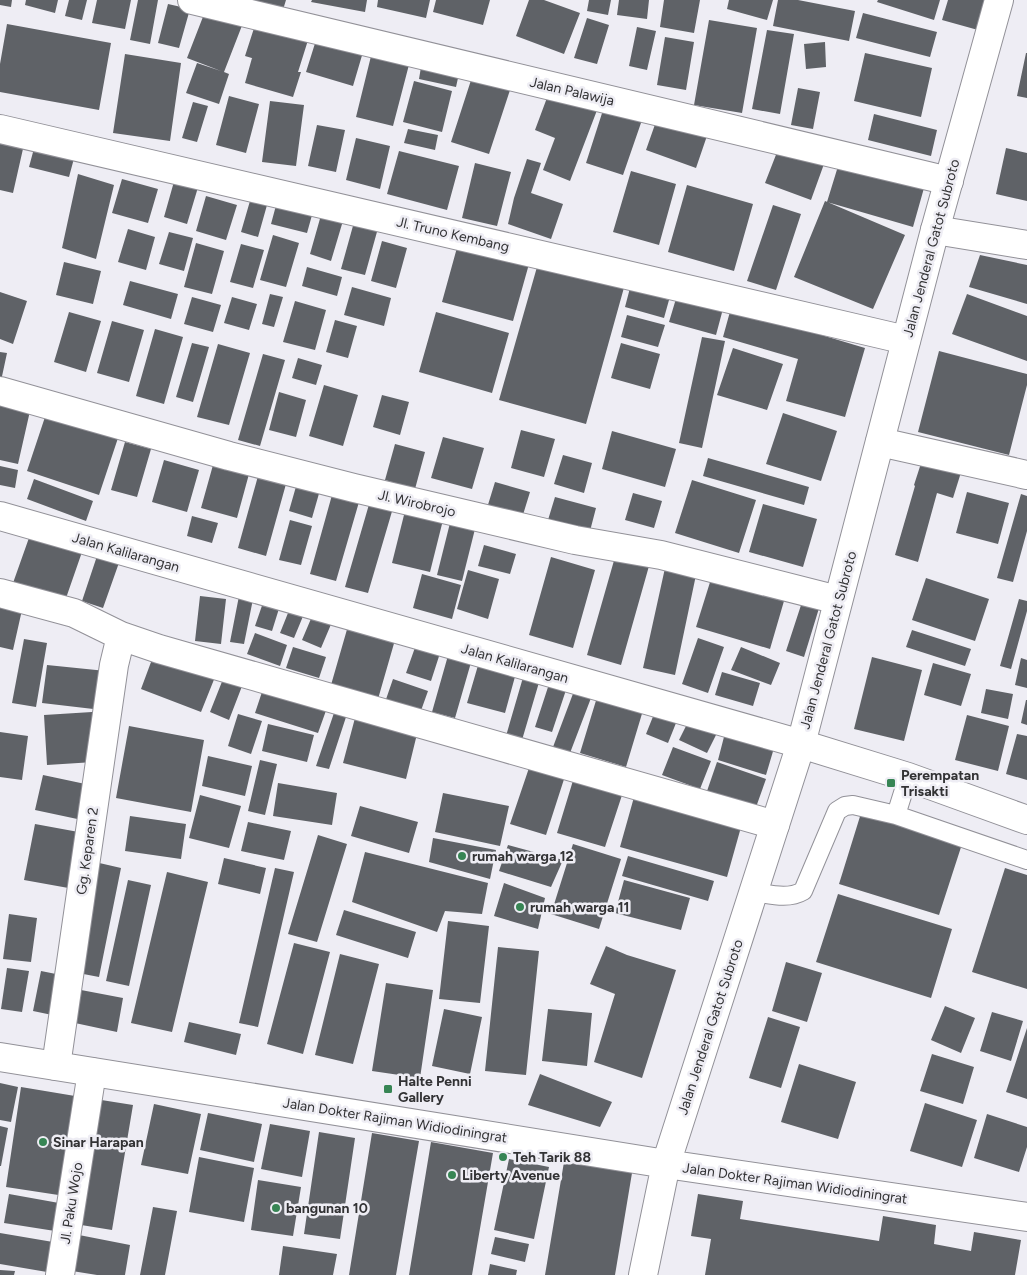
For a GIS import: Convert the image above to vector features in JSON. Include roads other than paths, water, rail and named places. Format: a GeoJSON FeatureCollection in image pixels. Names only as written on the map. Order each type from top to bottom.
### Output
{"type":"FeatureCollection","features":[{"type":"Feature","properties":{"kind":"street","name":"Jalan Palawija"},"geometry":{"type":"LineString","coordinates":[[194,0],[949,181]]}},
{"type":"Feature","properties":{"kind":"street","name":"Jalan Jenderal Gatot Subroto"},"geometry":{"type":"LineString","coordinates":[[643,1275],[666,1164],[800,744],[935,230],[999,0]]}},
{"type":"Feature","properties":{"kind":"street","name":"Jl. Truno Kembang"},"geometry":{"type":"LineString","coordinates":[[0,128],[906,340]]}},
{"type":"Feature","properties":{"kind":"street"},"geometry":{"type":"LineString","coordinates":[[935,230],[1027,245]]}},
{"type":"Feature","properties":{"kind":"street","name":"Jl. Wirobrojo"},"geometry":{"type":"LineString","coordinates":[[0,391],[229,456],[344,485],[575,540],[661,555],[838,600]]}},
{"type":"Feature","properties":{"kind":"street"},"geometry":{"type":"LineString","coordinates":[[880,442],[1027,475]]}},
{"type":"Feature","properties":{"kind":"street","name":"Jalan Kalilarangan"},"geometry":{"type":"LineString","coordinates":[[0,516],[800,744],[908,777],[1027,820]]}},
{"type":"Feature","properties":{"kind":"street"},"geometry":{"type":"LineString","coordinates":[[0,593],[74,613],[121,636],[159,649],[775,825]]}},
{"type":"Feature","properties":{"kind":"street","name":"Gg. Keparen 2"},"geometry":{"type":"LineString","coordinates":[[56,1066],[114,666],[121,636]]}},
{"type":"Feature","properties":{"kind":"street","name":"Jalan Dokter Rajiman Widiodiningrat"},"geometry":{"type":"LineString","coordinates":[[0,1056],[666,1164],[1027,1217]]}},
{"type":"Feature","properties":{"kind":"street","name":"Jl. Paku Wojo"},"geometry":{"type":"LineString","coordinates":[[60,1275],[92,1072]]}},
{"type":"Feature","properties":{"kind":"lane"},"geometry":{"type":"LineString","coordinates":[[896,815],[908,777]]}},
{"type":"Feature","properties":{"kind":"lane"},"geometry":{"type":"LineString","coordinates":[[754,892],[789,896],[803,892],[837,812],[841,808],[853,805],[896,815],[1027,860]]}},
{"type":"Feature","properties":{"kind":"place","name":"Perempatan Trisakti"},"geometry":{"type":"Point","coordinates":[891,783]}},
{"type":"Feature","properties":{"kind":"place","name":"rumah warga 12"},"geometry":{"type":"Point","coordinates":[462,856]}},
{"type":"Feature","properties":{"kind":"place","name":"rumah warga 11"},"geometry":{"type":"Point","coordinates":[520,907]}},
{"type":"Feature","properties":{"kind":"place","name":"Halte Penni Gallery"},"geometry":{"type":"Point","coordinates":[388,1089]}},
{"type":"Feature","properties":{"kind":"place","name":"Sinar Harapan"},"geometry":{"type":"Point","coordinates":[43,1142]}},
{"type":"Feature","properties":{"kind":"place","name":"Teh Tarik 88"},"geometry":{"type":"Point","coordinates":[503,1157]}},
{"type":"Feature","properties":{"kind":"place","name":"Liberty Avenue"},"geometry":{"type":"Point","coordinates":[452,1175]}},
{"type":"Feature","properties":{"kind":"place","name":"bangunan 10"},"geometry":{"type":"Point","coordinates":[276,1208]}}]}
